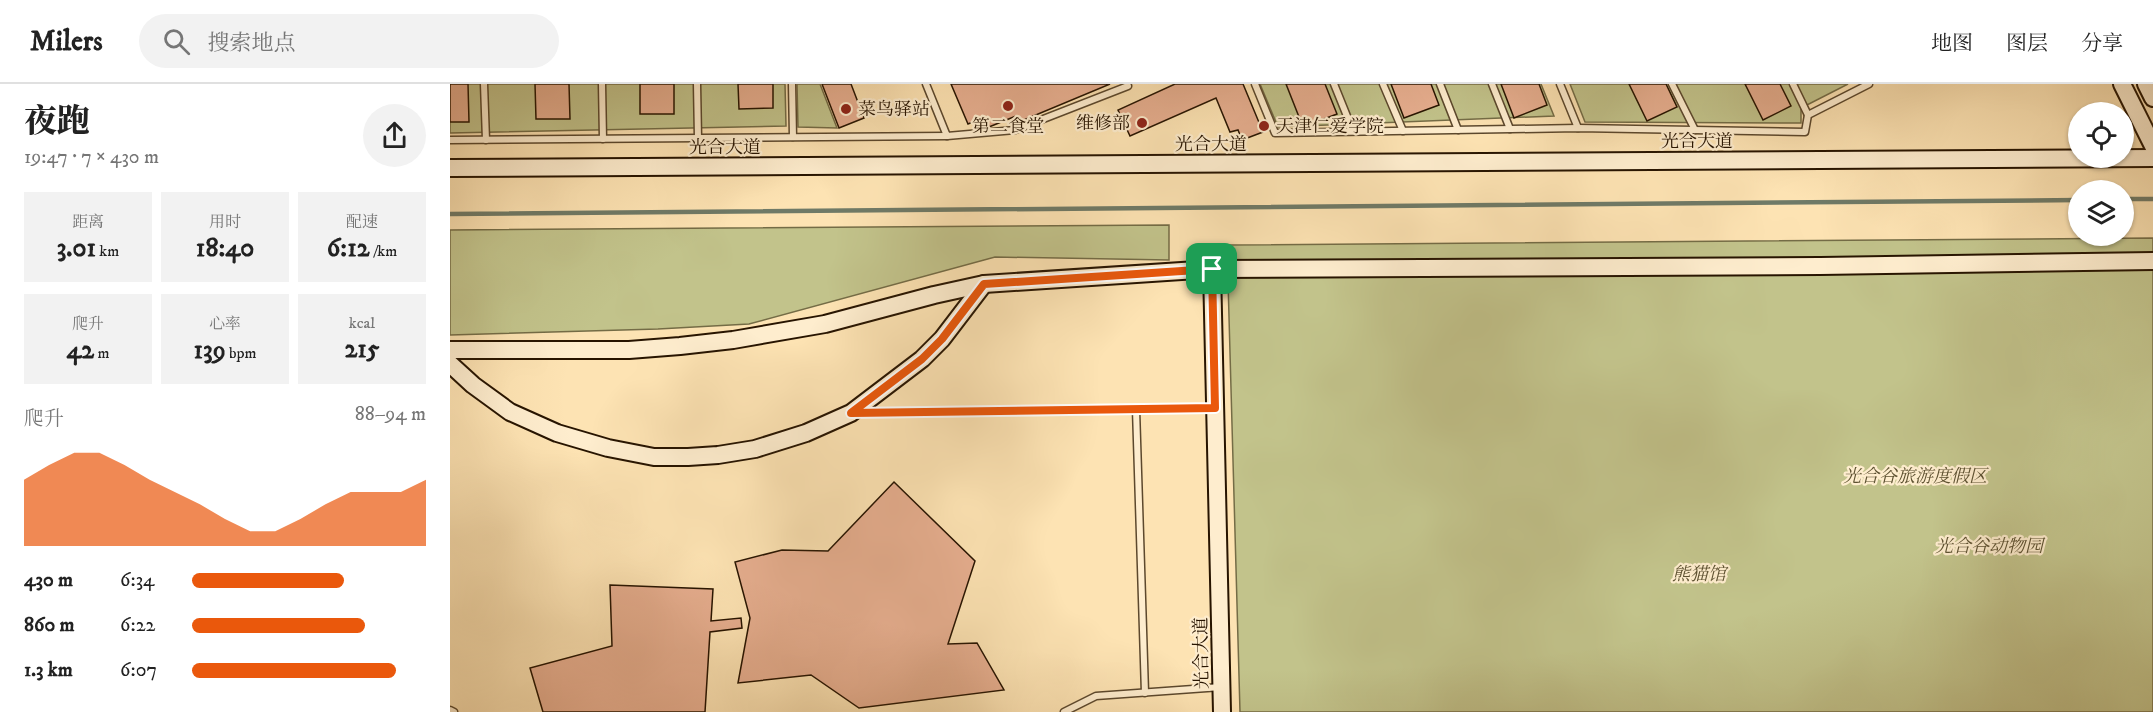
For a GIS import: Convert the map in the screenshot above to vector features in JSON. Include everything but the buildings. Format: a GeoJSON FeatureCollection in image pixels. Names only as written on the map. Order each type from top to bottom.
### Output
{"type":"FeatureCollection","features":[{"type":"Feature","properties":{"kind":"street"},"geometry":{"type":"LineString","coordinates":[[2122,84],[2153,146]]}},
{"type":"Feature","properties":{"kind":"street"},"geometry":{"type":"LineString","coordinates":[[2146,84],[2153,98]]}},
{"type":"Feature","properties":{"kind":"street","name":"光合大道"},"geometry":{"type":"LineString","coordinates":[[450,168],[2153,158]]}},
{"type":"Feature","properties":{"kind":"street"},"geometry":{"type":"LineString","coordinates":[[450,350],[629,350],[733,340],[825,324],[984,284],[1212,269],[1832,266],[2153,261]]}},
{"type":"Feature","properties":{"kind":"street","name":"光合大道"},"geometry":{"type":"LineString","coordinates":[[1212,269],[1222,712]]}},
{"type":"Feature","properties":{"kind":"street"},"geometry":{"type":"LineString","coordinates":[[450,364],[473,385],[510,412],[557,433],[608,448],[654,456],[688,457],[756,449],[806,433],[851,413],[922,359],[942,339],[984,284]]}},
{"type":"Feature","properties":{"kind":"lane"},"geometry":{"type":"LineString","coordinates":[[484,84],[486,140]]}},
{"type":"Feature","properties":{"kind":"lane"},"geometry":{"type":"LineString","coordinates":[[602,84],[603,139]]}},
{"type":"Feature","properties":{"kind":"lane"},"geometry":{"type":"LineString","coordinates":[[697,84],[698,138]]}},
{"type":"Feature","properties":{"kind":"lane"},"geometry":{"type":"LineString","coordinates":[[792,84],[793,137]]}},
{"type":"Feature","properties":{"kind":"lane"},"geometry":{"type":"LineString","coordinates":[[926,84],[948,136]]}},
{"type":"Feature","properties":{"kind":"lane"},"geometry":{"type":"LineString","coordinates":[[450,140],[948,136],[1015,130],[1130,84]]}},
{"type":"Feature","properties":{"kind":"lane"},"geometry":{"type":"LineString","coordinates":[[1255,84],[1275,133],[1578,128],[1805,132],[1808,115],[1793,84]]}},
{"type":"Feature","properties":{"kind":"lane"},"geometry":{"type":"LineString","coordinates":[[1334,84],[1353,131]]}},
{"type":"Feature","properties":{"kind":"lane"},"geometry":{"type":"LineString","coordinates":[[1383,84],[1403,131]]}},
{"type":"Feature","properties":{"kind":"lane"},"geometry":{"type":"LineString","coordinates":[[1440,84],[1458,130]]}},
{"type":"Feature","properties":{"kind":"lane"},"geometry":{"type":"LineString","coordinates":[[1492,84],[1510,129]]}},
{"type":"Feature","properties":{"kind":"lane"},"geometry":{"type":"LineString","coordinates":[[1560,84],[1578,128]]}},
{"type":"Feature","properties":{"kind":"lane"},"geometry":{"type":"LineString","coordinates":[[1672,84],[1695,130]]}},
{"type":"Feature","properties":{"kind":"lane"},"geometry":{"type":"LineString","coordinates":[[1808,115],[1869,84]]}},
{"type":"Feature","properties":{"kind":"lane"},"geometry":{"type":"LineString","coordinates":[[851,413],[1215,408]]}},
{"type":"Feature","properties":{"kind":"lane"},"geometry":{"type":"LineString","coordinates":[[1136,410],[1145,693]]}},
{"type":"Feature","properties":{"kind":"lane"},"geometry":{"type":"LineString","coordinates":[[1064,712],[1096,696],[1222,687]]}},
{"type":"Feature","properties":{"kind":"green space"},"geometry":{"type":"Polygon","coordinates":[[[450,84],[785,84],[786,126],[450,133],[450,84]]]}},
{"type":"Feature","properties":{"kind":"green space"},"geometry":{"type":"Polygon","coordinates":[[[797,84],[820,84],[837,128],[798,127],[797,84]]]}},
{"type":"Feature","properties":{"kind":"green space"},"geometry":{"type":"Polygon","coordinates":[[[1260,84],[1541,84],[1554,116],[1278,127],[1260,84]]]}},
{"type":"Feature","properties":{"kind":"green space"},"geometry":{"type":"Polygon","coordinates":[[[1570,84],[1848,84],[1801,108],[1801,123],[1585,122],[1570,84]]]}},
{"type":"Feature","properties":{"kind":"green space"},"geometry":{"type":"Polygon","coordinates":[[[1169,225],[1169,260],[995,257],[749,324],[450,335],[450,230],[1169,225]]]}},
{"type":"Feature","properties":{"kind":"green space","name":"光合谷旅游度假区"},"geometry":{"type":"Polygon","coordinates":[[[2134,238],[2153,238],[2153,712],[1240,712],[1227,245],[2068,239],[2068,246],[2134,246],[2134,238]]]}},
{"type":"Feature","properties":{"kind":"waterway"},"geometry":{"type":"LineString","coordinates":[[2134,199],[2153,199]]}},
{"type":"Feature","properties":{"kind":"waterway"},"geometry":{"type":"LineString","coordinates":[[450,214],[2068,200]]}},
{"type":"Feature","properties":{"kind":"place","name":"第二食堂"},"geometry":{"type":"Point","coordinates":[1008,106]}},
{"type":"Feature","properties":{"kind":"place","name":"菜鸟驿站"},"geometry":{"type":"Point","coordinates":[846,109]}},
{"type":"Feature","properties":{"kind":"place","name":"维修部"},"geometry":{"type":"Point","coordinates":[1142,123]}},
{"type":"Feature","properties":{"kind":"place","name":"天津仁爱学院"},"geometry":{"type":"Point","coordinates":[1264,126]}},
{"type":"Feature","properties":{"kind":"route"},"geometry":{"type":"LineString","coordinates":[[1212,269],[1215,408],[851,413],[922,359],[942,339],[984,284],[1212,269]]}},
{"type":"Feature","properties":{"kind":"park label","name":"光合谷动物园"},"geometry":{"type":"Point","coordinates":[1989,546]}},
{"type":"Feature","properties":{"kind":"park label","name":"熊猫馆"},"geometry":{"type":"Point","coordinates":[1699,574]}}]}
